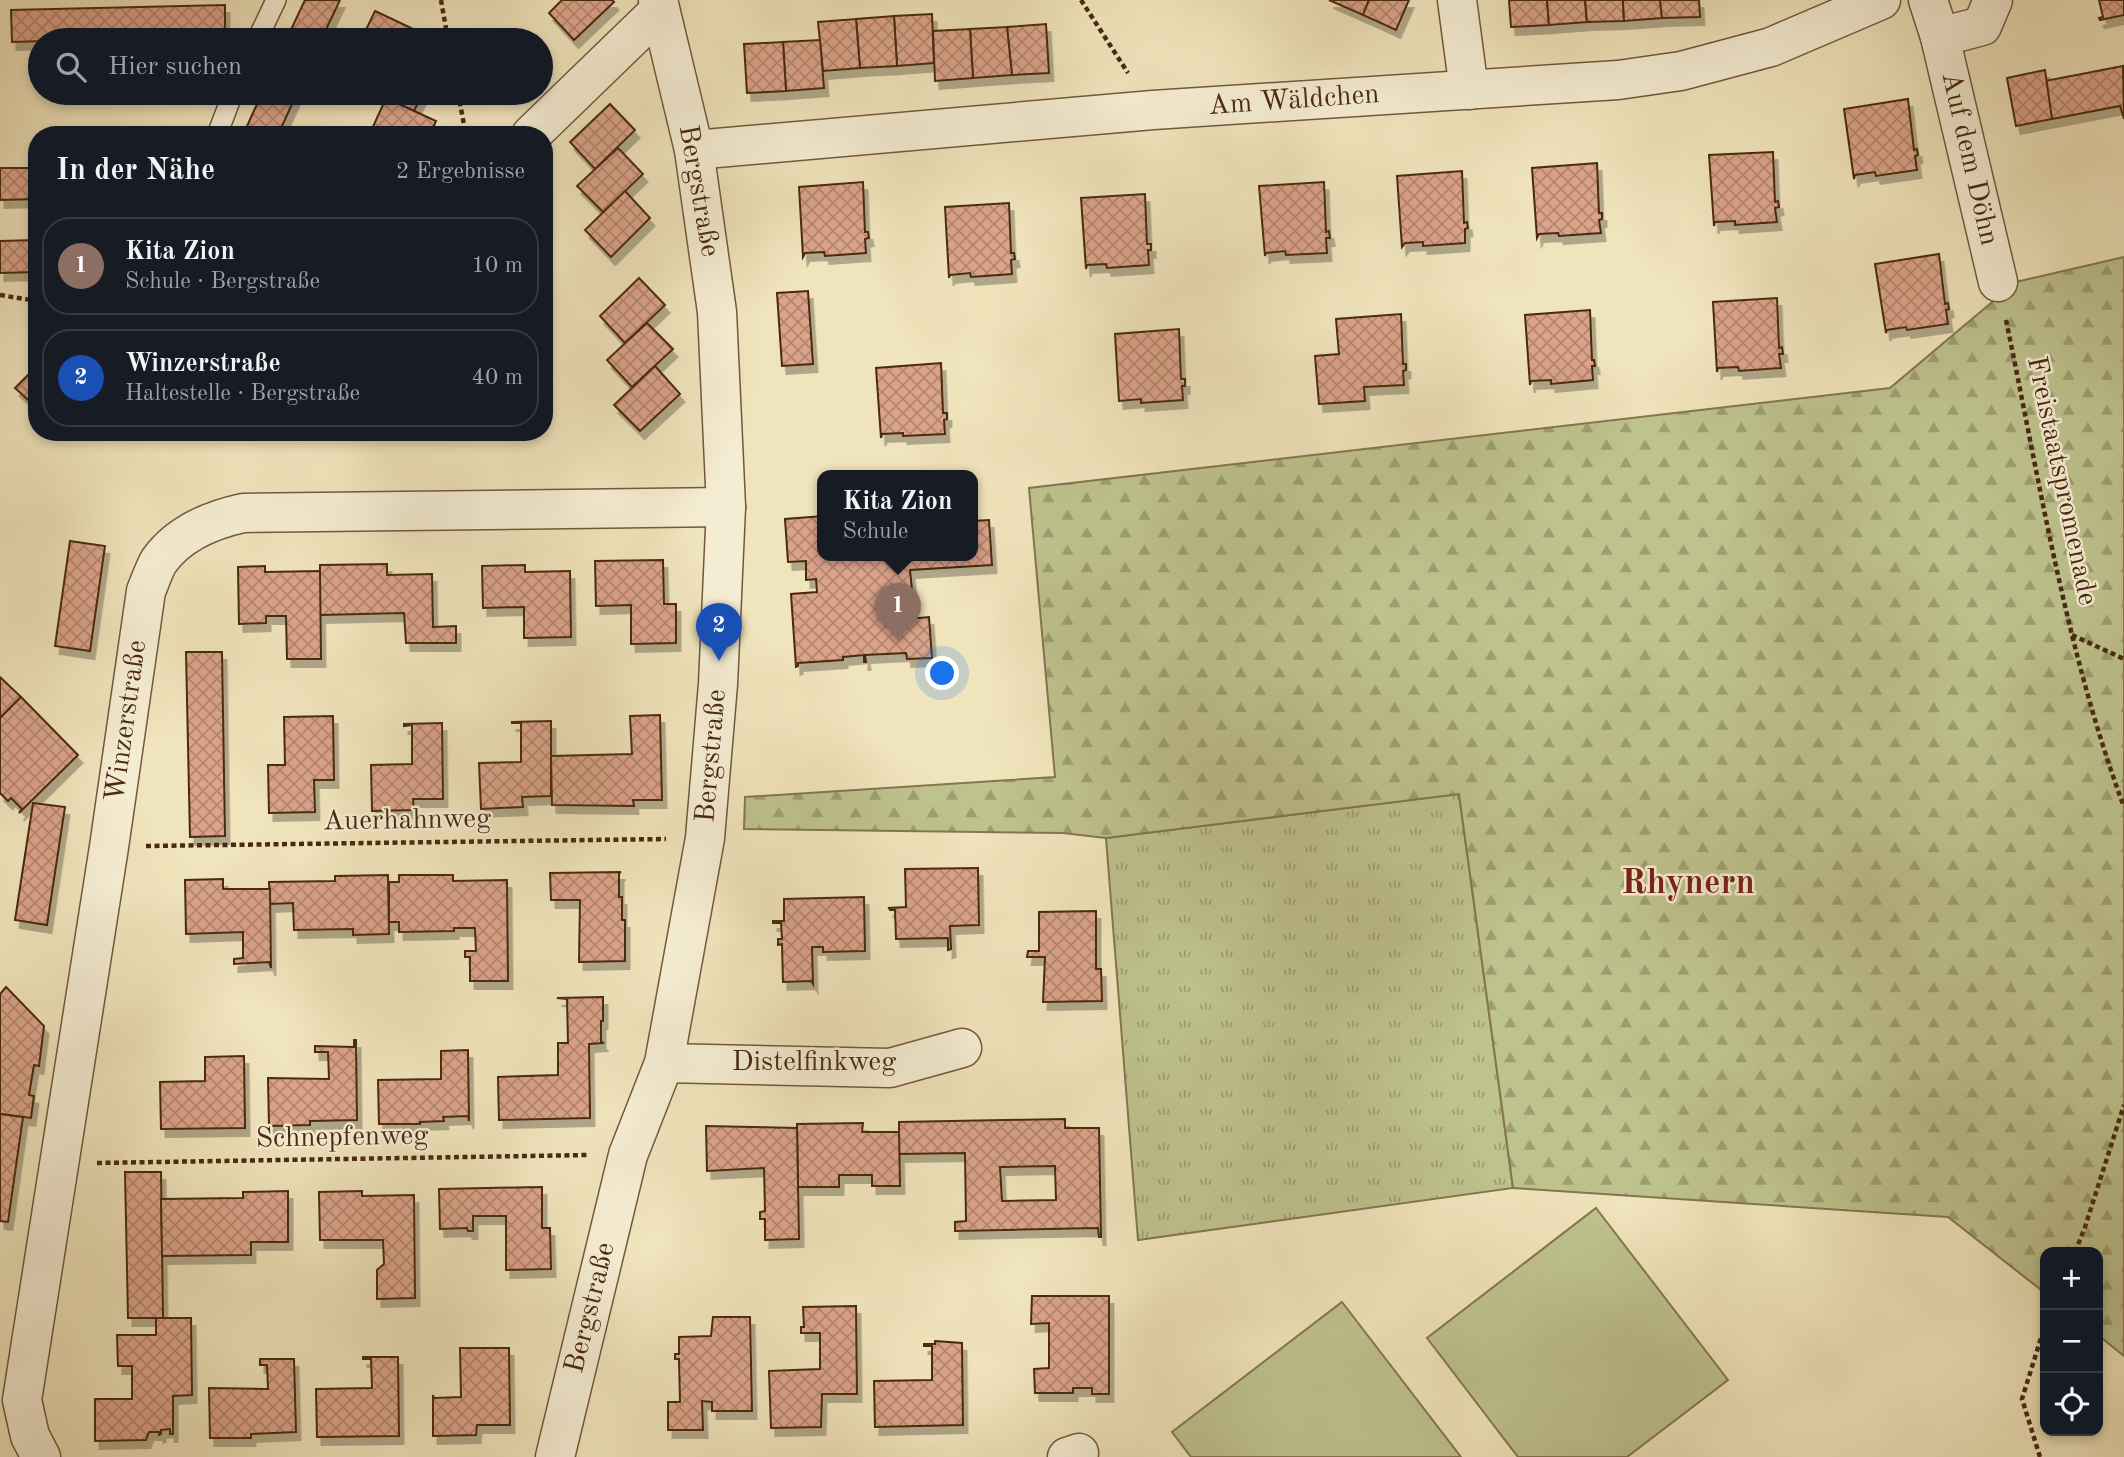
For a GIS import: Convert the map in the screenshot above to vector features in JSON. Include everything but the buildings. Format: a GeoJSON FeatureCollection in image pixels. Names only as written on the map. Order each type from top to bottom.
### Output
{"type":"FeatureCollection","features":[{"type":"Feature","properties":{"kind":"street"},"geometry":{"type":"LineString","coordinates":[[1457,0],[1469,90]]}},
{"type":"Feature","properties":{"kind":"street","name":"Am Wäldchen"},"geometry":{"type":"LineString","coordinates":[[694,150],[1153,110],[1618,80],[1681,71],[1772,47],[1881,0]]}},
{"type":"Feature","properties":{"kind":"street","name":"Auf dem Döhn"},"geometry":{"type":"LineString","coordinates":[[1928,0],[1940,37],[1998,282]]}},
{"type":"Feature","properties":{"kind":"street","name":"Auf dem Döhn"},"geometry":{"type":"LineString","coordinates":[[1940,37],[1982,26],[1993,0]]}},
{"type":"Feature","properties":{"kind":"street"},"geometry":{"type":"LineString","coordinates":[[540,126],[658,5]]}},
{"type":"Feature","properties":{"kind":"street","name":"Bergstraße"},"geometry":{"type":"LineString","coordinates":[[555,1457],[628,1155],[664,1063],[705,838],[718,684],[726,507],[717,312],[694,150],[658,5]]}},
{"type":"Feature","properties":{"kind":"street","name":"Winzerstraße"},"geometry":{"type":"LineString","coordinates":[[41,1457],[30,1436],[22,1401],[146,591],[159,561],[187,533],[217,519],[243,513],[726,507]]}},
{"type":"Feature","properties":{"kind":"street","name":"Distelfinkweg"},"geometry":{"type":"LineString","coordinates":[[664,1063],[890,1068],[962,1048]]}},
{"type":"Feature","properties":{"kind":"lane"},"geometry":{"type":"LineString","coordinates":[[263,28],[276,0]]}},
{"type":"Feature","properties":{"kind":"lane"},"geometry":{"type":"LineString","coordinates":[[220,126],[228,105]]}},
{"type":"Feature","properties":{"kind":"path"},"geometry":{"type":"LineString","coordinates":[[441,0],[447,28]]}},
{"type":"Feature","properties":{"kind":"path"},"geometry":{"type":"LineString","coordinates":[[1081,0],[1153,110]]}},
{"type":"Feature","properties":{"kind":"path"},"geometry":{"type":"LineString","coordinates":[[460,105],[464,126]]}},
{"type":"Feature","properties":{"kind":"path","name":"Freistaatspromenade"},"geometry":{"type":"LineString","coordinates":[[1998,282],[2072,635],[2124,807]]}},
{"type":"Feature","properties":{"kind":"path"},"geometry":{"type":"LineString","coordinates":[[0,295],[28,300]]}},
{"type":"Feature","properties":{"kind":"path"},"geometry":{"type":"LineString","coordinates":[[2072,635],[2124,659]]}},
{"type":"Feature","properties":{"kind":"path","name":"Auerhahnweg"},"geometry":{"type":"LineString","coordinates":[[109,846],[705,838]]}},
{"type":"Feature","properties":{"kind":"path"},"geometry":{"type":"LineString","coordinates":[[2077,1247],[2124,1105]]}},
{"type":"Feature","properties":{"kind":"path","name":"Schnepfenweg"},"geometry":{"type":"LineString","coordinates":[[58,1164],[628,1155]]}},
{"type":"Feature","properties":{"kind":"path"},"geometry":{"type":"LineString","coordinates":[[2040,1341],[2022,1399],[2040,1457]]}},
{"type":"Feature","properties":{"kind":"green space"},"geometry":{"type":"Polygon","coordinates":[[[2124,257],[2124,1356],[2103,1339],[2103,1247],[2040,1247],[2040,1289],[1948,1217],[1513,1188],[1459,794],[1106,838],[1063,833],[744,829],[745,797],[1055,777],[1029,488],[1890,388],[2016,282],[2124,257]]]}},
{"type":"Feature","properties":{"kind":"green space"},"geometry":{"type":"Polygon","coordinates":[[[1459,794],[1513,1188],[1138,1240],[1106,838],[1459,794]]]}},
{"type":"Feature","properties":{"kind":"green space"},"geometry":{"type":"Polygon","coordinates":[[[1596,1208],[1728,1380],[1627,1457],[1518,1457],[1427,1338],[1596,1208]]]}},
{"type":"Feature","properties":{"kind":"green space"},"geometry":{"type":"Polygon","coordinates":[[[1342,1302],[1461,1457],[1191,1457],[1172,1432],[1342,1302]]]}},
{"type":"Feature","properties":{"kind":"place","name":"Kita Zion"},"geometry":{"type":"Point","coordinates":[898,641]}},
{"type":"Feature","properties":{"kind":"place","name":"Winzerstraße"},"geometry":{"type":"Point","coordinates":[719,661]}},
{"type":"Feature","properties":{"kind":"district","name":"Rhynern"},"geometry":{"type":"Point","coordinates":[1688,883]}}]}
